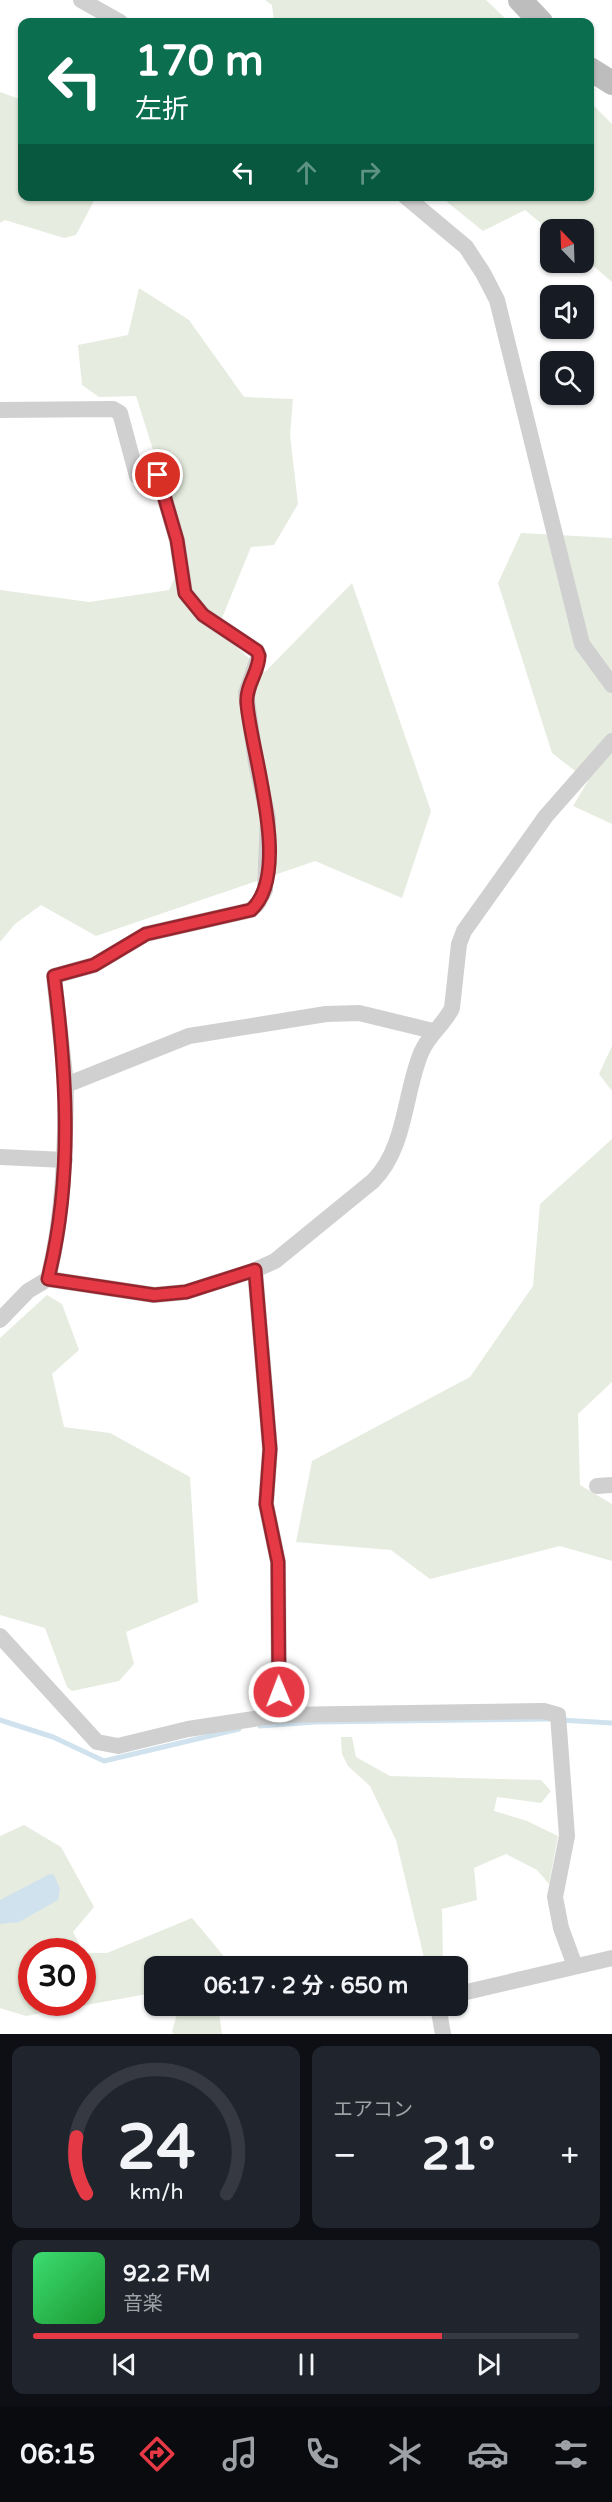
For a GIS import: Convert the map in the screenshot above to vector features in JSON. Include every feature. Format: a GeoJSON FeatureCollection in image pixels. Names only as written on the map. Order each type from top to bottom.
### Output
{"type":"FeatureCollection","features":[{"type":"Feature","properties":{"kind":"street"},"geometry":{"type":"LineString","coordinates":[[81,0],[113,18]]}},
{"type":"Feature","properties":{"kind":"street"},"geometry":{"type":"LineString","coordinates":[[520,0],[537,18]]}},
{"type":"Feature","properties":{"kind":"street"},"geometry":{"type":"LineString","coordinates":[[594,72],[612,83]]}},
{"type":"Feature","properties":{"kind":"street"},"geometry":{"type":"LineString","coordinates":[[411,201],[466,247],[497,300],[582,644],[612,685]]}},
{"type":"Feature","properties":{"kind":"street"},"geometry":{"type":"LineString","coordinates":[[0,410],[113,409],[120,413],[137,476],[156,471],[158,475],[177,540],[185,593],[203,615],[257,651],[259,656],[246,693],[256,763],[268,818],[265,890],[251,910],[146,934],[94,965],[54,976],[66,1085],[65,1160],[59,1237],[48,1279]]}},
{"type":"Feature","properties":{"kind":"street"},"geometry":{"type":"LineString","coordinates":[[0,1320],[28,1291],[48,1279],[154,1295],[186,1292],[255,1270],[275,1261],[385,1170],[396,1143],[421,1052],[433,1031],[448,1018],[452,1008],[459,944],[472,916],[546,816],[612,741]]}},
{"type":"Feature","properties":{"kind":"street"},"geometry":{"type":"LineString","coordinates":[[66,1085],[189,1036],[326,1014],[359,1013],[433,1031]]}},
{"type":"Feature","properties":{"kind":"street"},"geometry":{"type":"LineString","coordinates":[[0,1157],[65,1160]]}},
{"type":"Feature","properties":{"kind":"street"},"geometry":{"type":"LineString","coordinates":[[255,1270],[270,1449],[266,1504],[278,1562],[279,1715]]}},
{"type":"Feature","properties":{"kind":"street"},"geometry":{"type":"LineString","coordinates":[[0,1636],[97,1742],[118,1746],[188,1730],[279,1715],[544,1711],[558,1715],[567,1836],[555,1896],[561,1928],[575,1966]]}},
{"type":"Feature","properties":{"kind":"street"},"geometry":{"type":"LineString","coordinates":[[468,1992],[612,1958]]}},
{"type":"Feature","properties":{"kind":"street"},"geometry":{"type":"LineString","coordinates":[[440,2016],[443,2034]]}},
{"type":"Feature","properties":{"kind":"shaded area"},"geometry":{"type":"Polygon","coordinates":[[[265,0],[486,0],[505,18],[274,18],[272,5],[265,0]]]}},
{"type":"Feature","properties":{"kind":"shaded area"},"geometry":{"type":"Polygon","coordinates":[[[0,92],[18,99],[18,201],[94,201],[76,235],[64,238],[5,220],[0,223],[0,92]]]}},
{"type":"Feature","properties":{"kind":"shaded area"},"geometry":{"type":"Polygon","coordinates":[[[594,106],[612,124],[612,282],[594,267],[594,219],[540,219],[540,223],[525,210],[483,231],[446,201],[594,201],[594,106]]]}},
{"type":"Feature","properties":{"kind":"shaded area"},"geometry":{"type":"Polygon","coordinates":[[[139,288],[189,320],[244,397],[293,399],[290,435],[298,504],[274,545],[251,547],[217,630],[265,672],[352,583],[431,811],[402,898],[315,861],[96,936],[41,905],[15,924],[0,942],[0,590],[89,602],[169,590],[176,575],[155,456],[136,396],[99,397],[82,385],[78,345],[128,335],[139,288]]]}},
{"type":"Feature","properties":{"kind":"shaded area"},"geometry":{"type":"Polygon","coordinates":[[[521,533],[612,538],[612,824],[573,806],[588,781],[552,753],[498,583],[521,533]]]}},
{"type":"Feature","properties":{"kind":"shaded area"},"geometry":{"type":"Polygon","coordinates":[[[612,1046],[612,1091],[599,1074],[612,1046]]]}},
{"type":"Feature","properties":{"kind":"shaded area"},"geometry":{"type":"Polygon","coordinates":[[[612,1139],[612,1382],[578,1414],[580,1485],[612,1504],[612,1561],[560,1546],[430,1579],[391,1550],[296,1542],[312,1461],[470,1377],[533,1286],[540,1204],[612,1139]]]}},
{"type":"Feature","properties":{"kind":"shaded area"},"geometry":{"type":"Polygon","coordinates":[[[47,1295],[62,1304],[79,1350],[52,1374],[64,1427],[110,1433],[190,1477],[198,1602],[126,1632],[134,1664],[119,1681],[72,1691],[67,1687],[45,1628],[0,1615],[0,1338],[47,1295]]]}},
{"type":"Feature","properties":{"kind":"shaded area"},"geometry":{"type":"Polygon","coordinates":[[[341,1737],[352,1737],[356,1757],[390,1776],[541,1780],[551,1791],[541,1803],[497,1797],[494,1811],[527,1821],[558,1836],[549,1884],[537,1870],[506,1854],[474,1868],[477,1900],[442,1909],[443,1956],[424,1956],[396,1840],[370,1786],[348,1766],[342,1754],[341,1737]]]}},
{"type":"Feature","properties":{"kind":"shaded area"},"geometry":{"type":"Polygon","coordinates":[[[24,1825],[61,1847],[94,1907],[73,1932],[76,1938],[18,1938],[18,2014],[0,2008],[0,1836],[24,1825]]]}},
{"type":"Feature","properties":{"kind":"shaded area"},"geometry":{"type":"Polygon","coordinates":[[[192,1918],[224,1956],[144,1956],[144,1995],[96,2003],[96,1953],[107,1953],[192,1918]]]}},
{"type":"Feature","properties":{"kind":"shaded area"},"geometry":{"type":"Polygon","coordinates":[[[176,2016],[220,2016],[222,2034],[174,2034],[172,2032],[176,2016]]]}},
{"type":"Feature","properties":{"kind":"water"},"geometry":{"type":"Polygon","coordinates":[[[50,1874],[54,1875],[60,1889],[58,1900],[19,1922],[0,1924],[0,1900],[50,1874]]]}},
{"type":"Feature","properties":{"kind":"waterway"},"geometry":{"type":"LineString","coordinates":[[260,1726],[315,1722],[550,1719]]}},
{"type":"Feature","properties":{"kind":"waterway"},"geometry":{"type":"LineString","coordinates":[[0,1720],[53,1737],[104,1761],[239,1729]]}},
{"type":"Feature","properties":{"kind":"waterway"},"geometry":{"type":"LineString","coordinates":[[560,1720],[612,1723]]}},
{"type":"Feature","properties":{"kind":"route"},"geometry":{"type":"LineString","coordinates":[[158,475],[177,540],[185,593],[203,615],[257,651],[259,656],[246,693],[256,763],[265,794],[268,818],[269,845],[265,890],[251,910],[146,934],[94,965],[54,976],[65,1062],[65,1160],[59,1237],[48,1279],[154,1295],[186,1292],[255,1270],[270,1449],[266,1504],[278,1562],[279,1692]]}}]}
